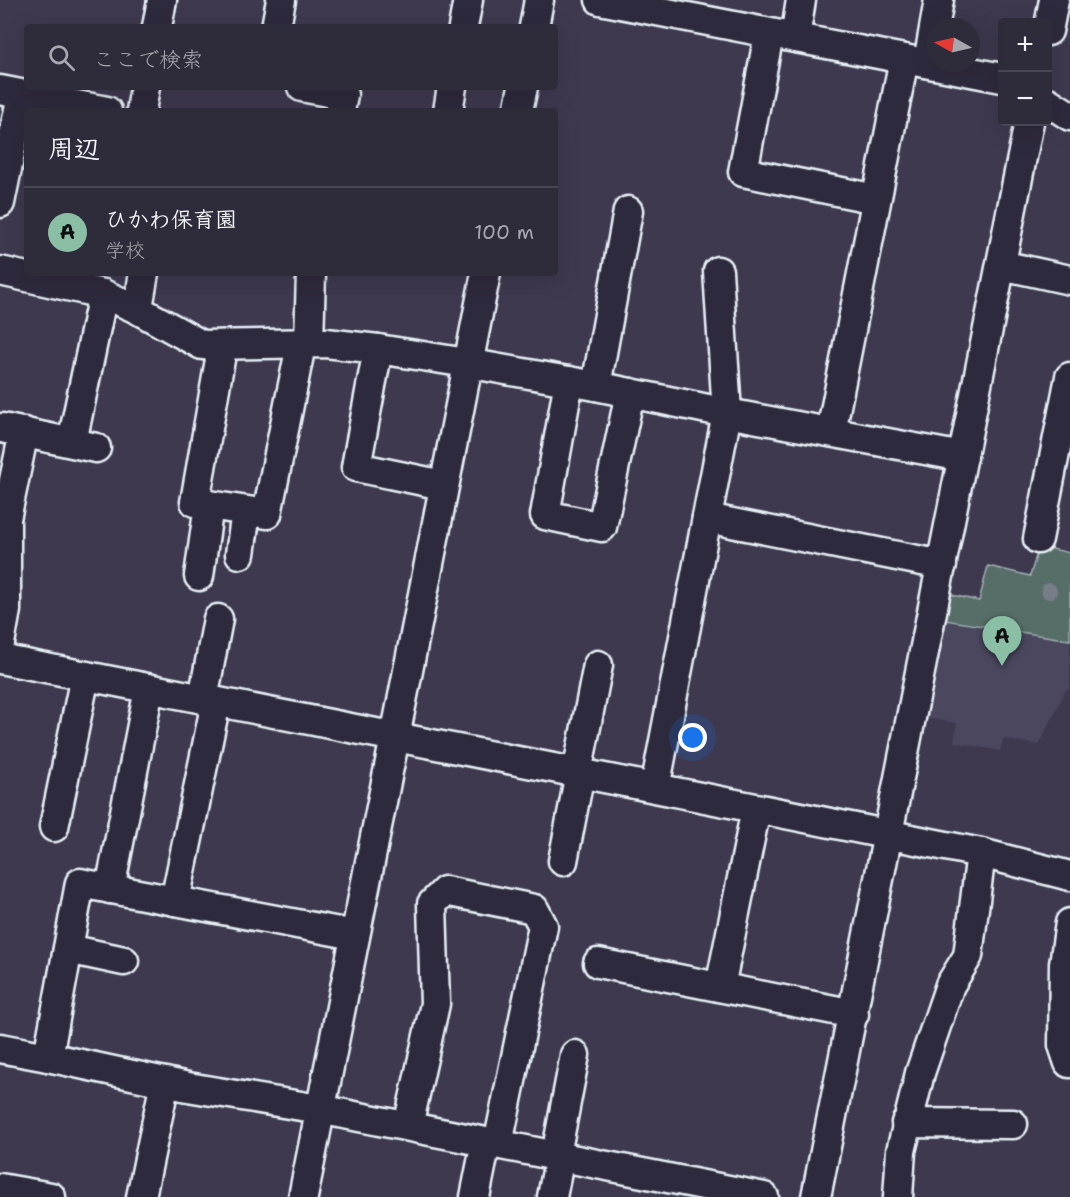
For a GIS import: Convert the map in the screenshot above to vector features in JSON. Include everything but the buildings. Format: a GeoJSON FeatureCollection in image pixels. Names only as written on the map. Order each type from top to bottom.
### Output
{"type":"FeatureCollection","features":[{"type":"Feature","properties":{"kind":"street"},"geometry":{"type":"LineString","coordinates":[[158,24],[162,0]]}},
{"type":"Feature","properties":{"kind":"street"},"geometry":{"type":"LineString","coordinates":[[277,24],[281,0]]}},
{"type":"Feature","properties":{"kind":"street"},"geometry":{"type":"LineString","coordinates":[[464,24],[468,0]]}},
{"type":"Feature","properties":{"kind":"street"},"geometry":{"type":"LineString","coordinates":[[535,24],[539,0]]}},
{"type":"Feature","properties":{"kind":"street"},"geometry":{"type":"LineString","coordinates":[[600,0],[697,9],[782,36],[998,77]]}},
{"type":"Feature","properties":{"kind":"street"},"geometry":{"type":"LineString","coordinates":[[801,0],[782,36],[743,172],[876,199]]}},
{"type":"Feature","properties":{"kind":"street"},"geometry":{"type":"LineString","coordinates":[[831,432],[876,199],[916,61],[939,0]]}},
{"type":"Feature","properties":{"kind":"street"},"geometry":{"type":"LineString","coordinates":[[1050,18],[1054,0]]}},
{"type":"Feature","properties":{"kind":"street"},"geometry":{"type":"LineString","coordinates":[[142,108],[144,90]]}},
{"type":"Feature","properties":{"kind":"street"},"geometry":{"type":"LineString","coordinates":[[317,90],[343,95],[341,108]]}},
{"type":"Feature","properties":{"kind":"street"},"geometry":{"type":"LineString","coordinates":[[448,108],[452,90]]}},
{"type":"Feature","properties":{"kind":"street"},"geometry":{"type":"LineString","coordinates":[[519,108],[522,90]]}},
{"type":"Feature","properties":{"kind":"street"},"geometry":{"type":"LineString","coordinates":[[2,185],[11,93],[91,108]]}},
{"type":"Feature","properties":{"kind":"street"},"geometry":{"type":"LineString","coordinates":[[1052,105],[1070,116]]}},
{"type":"Feature","properties":{"kind":"street"},"geometry":{"type":"LineString","coordinates":[[816,1197],[1028,126]]}},
{"type":"Feature","properties":{"kind":"street"},"geometry":{"type":"LineString","coordinates":[[628,212],[545,515],[602,527],[630,393]]}},
{"type":"Feature","properties":{"kind":"street"},"geometry":{"type":"LineString","coordinates":[[1001,265],[1070,279]]}},
{"type":"Feature","properties":{"kind":"street"},"geometry":{"type":"LineString","coordinates":[[0,271],[103,294],[135,308],[202,345],[326,343],[378,349],[582,383],[963,457]]}},
{"type":"Feature","properties":{"kind":"street"},"geometry":{"type":"LineString","coordinates":[[655,788],[727,412],[718,271]]}},
{"type":"Feature","properties":{"kind":"street"},"geometry":{"type":"LineString","coordinates":[[135,308],[139,302],[143,276]]}},
{"type":"Feature","properties":{"kind":"street"},"geometry":{"type":"LineString","coordinates":[[222,345],[195,501],[267,514],[305,344],[311,276]]}},
{"type":"Feature","properties":{"kind":"street"},"geometry":{"type":"LineString","coordinates":[[303,1197],[485,276]]}},
{"type":"Feature","properties":{"kind":"street"},"geometry":{"type":"LineString","coordinates":[[0,643],[6,610],[3,568],[13,430],[84,445],[103,294]]}},
{"type":"Feature","properties":{"kind":"street"},"geometry":{"type":"LineString","coordinates":[[378,349],[356,467],[443,484]]}},
{"type":"Feature","properties":{"kind":"street"},"geometry":{"type":"LineString","coordinates":[[1038,538],[1070,377]]}},
{"type":"Feature","properties":{"kind":"street"},"geometry":{"type":"LineString","coordinates":[[199,576],[209,505]]}},
{"type":"Feature","properties":{"kind":"street"},"geometry":{"type":"LineString","coordinates":[[240,554],[246,512]]}},
{"type":"Feature","properties":{"kind":"street"},"geometry":{"type":"LineString","coordinates":[[707,518],[942,565]]}},
{"type":"Feature","properties":{"kind":"street"},"geometry":{"type":"LineString","coordinates":[[175,901],[209,700],[218,619]]}},
{"type":"Feature","properties":{"kind":"street"},"geometry":{"type":"LineString","coordinates":[[0,659],[889,834],[1070,876]]}},
{"type":"Feature","properties":{"kind":"street"},"geometry":{"type":"LineString","coordinates":[[563,861],[598,665]]}},
{"type":"Feature","properties":{"kind":"street"},"geometry":{"type":"LineString","coordinates":[[54,827],[85,676]]}},
{"type":"Feature","properties":{"kind":"street"},"geometry":{"type":"LineString","coordinates":[[110,889],[149,689]]}},
{"type":"Feature","properties":{"kind":"street"},"geometry":{"type":"LineString","coordinates":[[720,987],[756,809]]}},
{"type":"Feature","properties":{"kind":"street"},"geometry":{"type":"LineString","coordinates":[[898,1197],[900,1151],[920,1073],[950,985],[968,956],[981,854]]}},
{"type":"Feature","properties":{"kind":"street"},"geometry":{"type":"LineString","coordinates":[[48,1057],[80,883],[355,935]]}},
{"type":"Feature","properties":{"kind":"street"},"geometry":{"type":"LineString","coordinates":[[408,1126],[435,1004],[432,904],[445,891],[534,909],[543,926],[492,1143],[475,1197]]}},
{"type":"Feature","properties":{"kind":"street"},"geometry":{"type":"LineString","coordinates":[[1070,923],[1063,1045],[1070,1063]]}},
{"type":"Feature","properties":{"kind":"street"},"geometry":{"type":"LineString","coordinates":[[68,949],[124,961]]}},
{"type":"Feature","properties":{"kind":"street"},"geometry":{"type":"LineString","coordinates":[[598,963],[854,1014]]}},
{"type":"Feature","properties":{"kind":"street"},"geometry":{"type":"LineString","coordinates":[[0,1048],[757,1196]]}},
{"type":"Feature","properties":{"kind":"street"},"geometry":{"type":"LineString","coordinates":[[552,1197],[575,1055]]}},
{"type":"Feature","properties":{"kind":"street"},"geometry":{"type":"LineString","coordinates":[[141,1197],[165,1082]]}},
{"type":"Feature","properties":{"kind":"street"},"geometry":{"type":"LineString","coordinates":[[906,1123],[1013,1124]]}},
{"type":"Feature","properties":{"kind":"street"},"geometry":{"type":"LineString","coordinates":[[0,1188],[51,1197]]}},
{"type":"Feature","properties":{"kind":"shaded area"},"geometry":{"type":"Polygon","coordinates":[[[938,620],[1070,641],[1070,689],[1066,689],[1039,745],[1003,739],[1000,751],[954,742],[957,723],[919,717],[938,620]]]}},
{"type":"Feature","properties":{"kind":"green space"},"geometry":{"type":"Polygon","coordinates":[[[1039,546],[1070,553],[1070,640],[938,619],[943,593],[979,601],[988,566],[1030,576],[1039,546]]]}},
{"type":"Feature","properties":{"kind":"place","name":"ひかわ保育園"},"geometry":{"type":"Point","coordinates":[1002,666]}}]}
